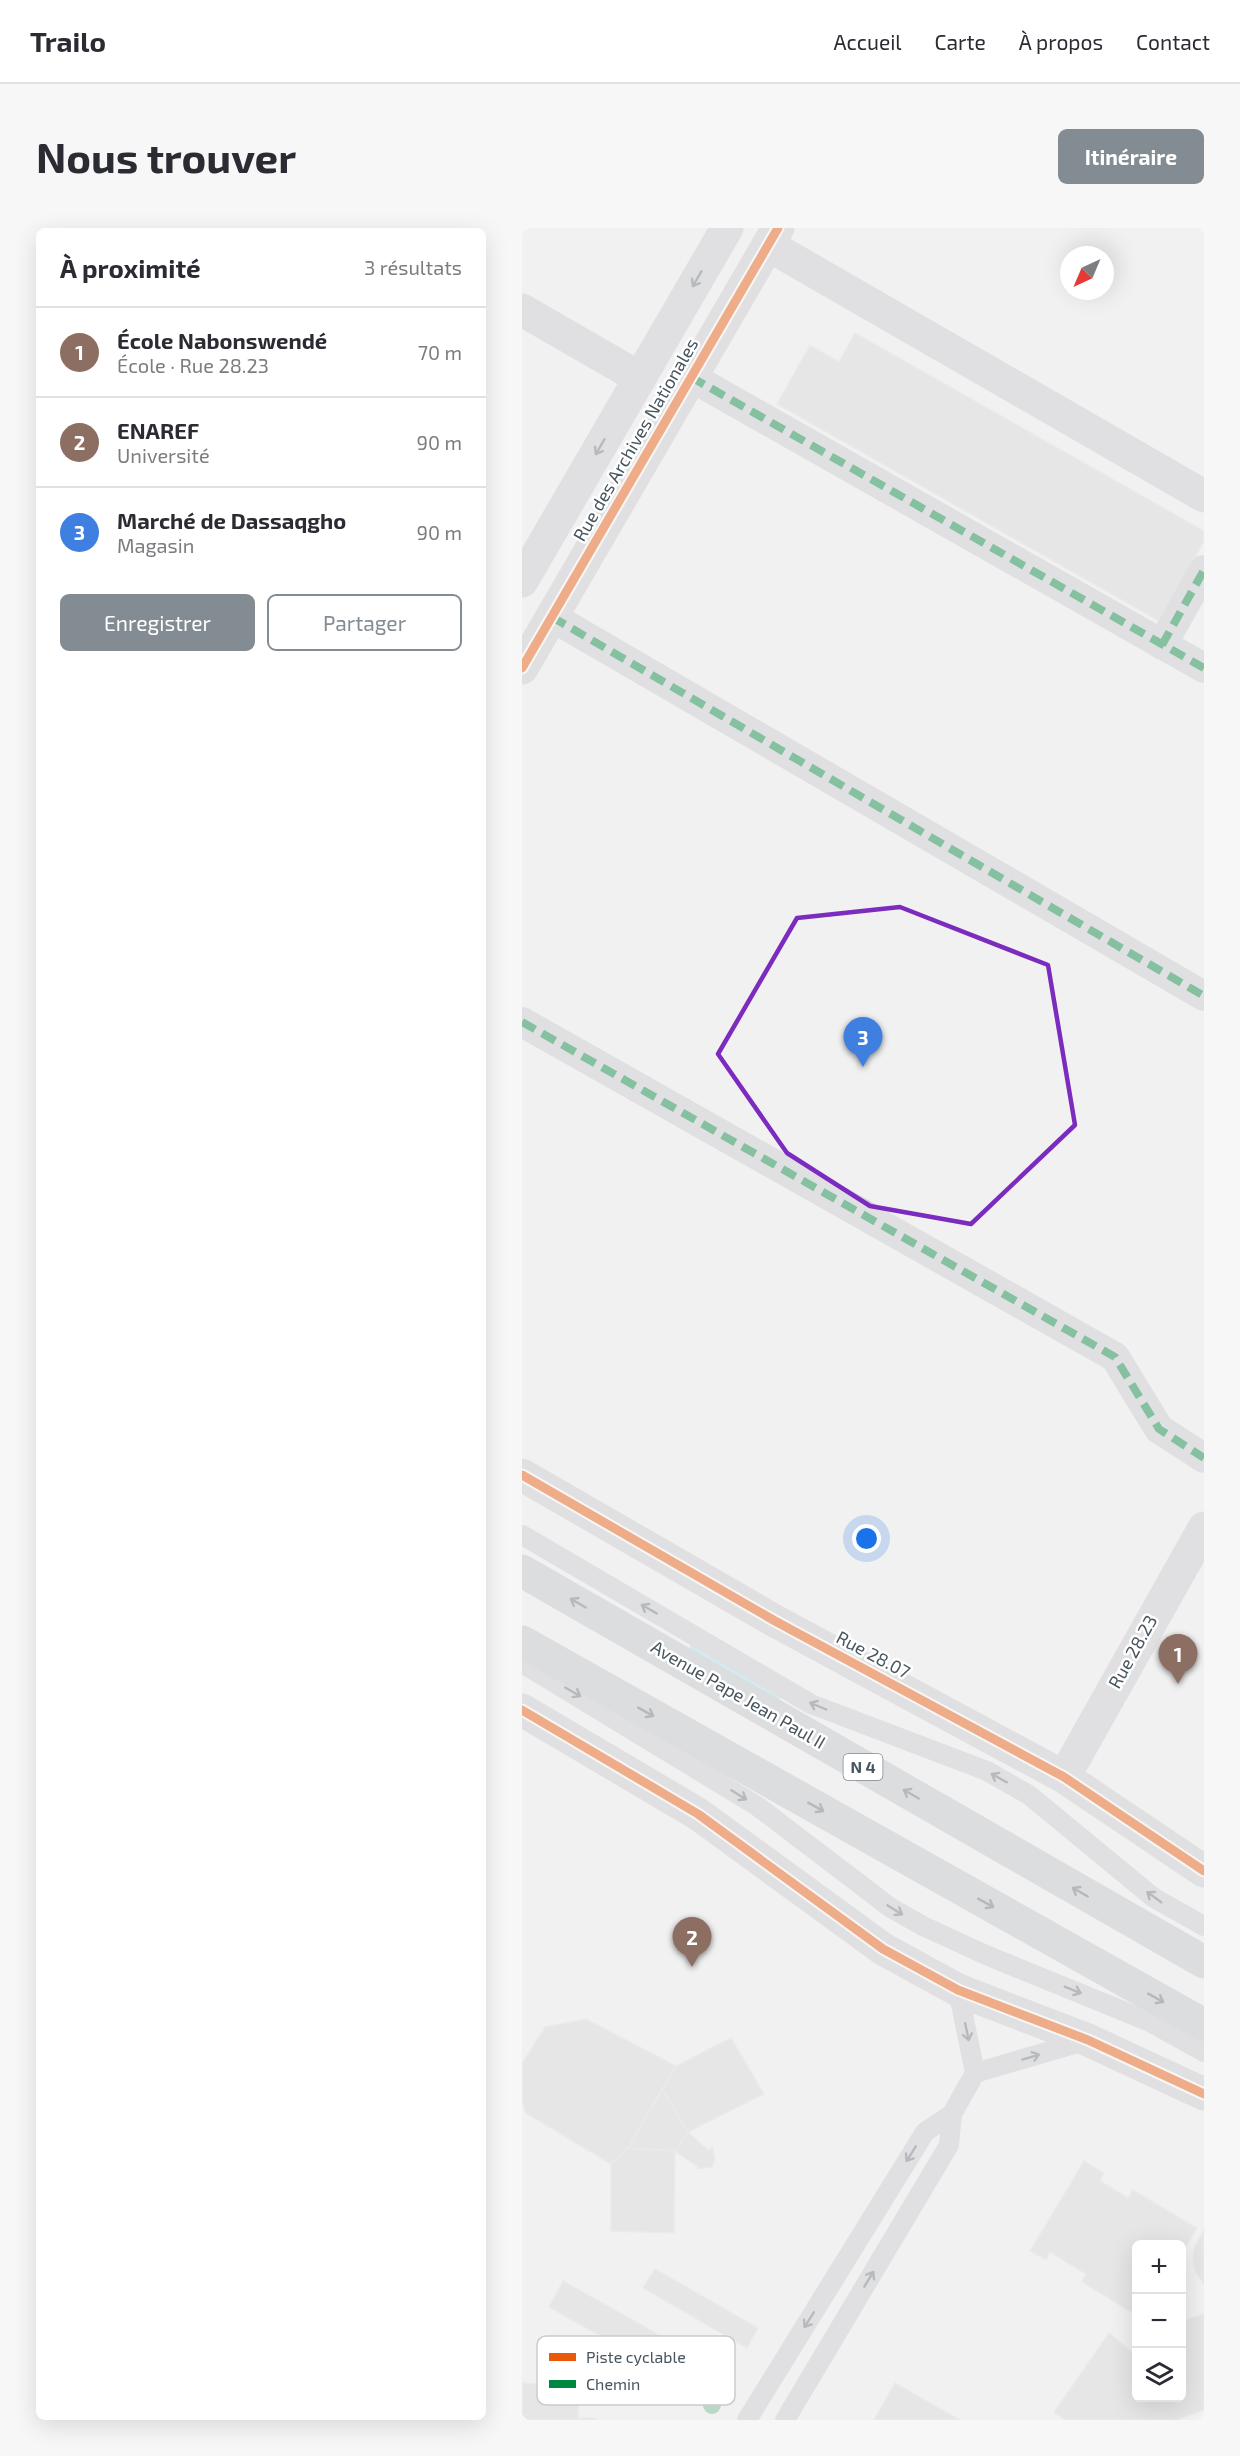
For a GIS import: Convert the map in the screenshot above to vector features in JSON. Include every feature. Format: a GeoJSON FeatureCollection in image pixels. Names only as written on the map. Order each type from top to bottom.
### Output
{"type":"FeatureCollection","features":[{"type":"Feature","properties":{"kind":"highway","name":"Avenue Pape Jean Paul II"},"geometry":{"type":"LineString","coordinates":[[522,1571],[1204,1962]]}},
{"type":"Feature","properties":{"kind":"highway"},"geometry":{"type":"LineString","coordinates":[[522,1642],[1204,2025]]}},
{"type":"Feature","properties":{"kind":"street","name":"Rue des Archives Nationales"},"geometry":{"type":"LineString","coordinates":[[522,581],[727,228]]}},
{"type":"Feature","properties":{"kind":"street","name":"Rue des Archives Nationales"},"geometry":{"type":"LineString","coordinates":[[522,669],[773,236]]}},
{"type":"Feature","properties":{"kind":"street"},"geometry":{"type":"LineString","coordinates":[[773,236],[1204,496]]}},
{"type":"Feature","properties":{"kind":"street"},"geometry":{"type":"LineString","coordinates":[[522,310],[640,378]]}},
{"type":"Feature","properties":{"kind":"street"},"geometry":{"type":"LineString","coordinates":[[691,377],[1204,668]]}},
{"type":"Feature","properties":{"kind":"street"},"geometry":{"type":"LineString","coordinates":[[1162,645],[1204,570]]}},
{"type":"Feature","properties":{"kind":"street"},"geometry":{"type":"LineString","coordinates":[[552,617],[1204,996]]}},
{"type":"Feature","properties":{"kind":"street"},"geometry":{"type":"LineString","coordinates":[[522,1023],[1115,1357],[1159,1429],[1204,1458]]}},
{"type":"Feature","properties":{"kind":"street","name":"Rue 28.07"},"geometry":{"type":"LineString","coordinates":[[522,1475],[775,1621],[1064,1777],[1204,1871]]}},
{"type":"Feature","properties":{"kind":"street","name":"Rue 28.23"},"geometry":{"type":"LineString","coordinates":[[1064,1777],[1204,1528]]}},
{"type":"Feature","properties":{"kind":"street"},"geometry":{"type":"LineString","coordinates":[[522,1710],[698,1814],[883,1949],[958,1990],[1088,2040],[1204,2094]]}},
{"type":"Feature","properties":{"kind":"lane"},"geometry":{"type":"LineString","coordinates":[[522,1535],[811,1704],[987,1771],[1029,1795],[1154,1898],[1204,1926]]}},
{"type":"Feature","properties":{"kind":"lane"},"geometry":{"type":"LineString","coordinates":[[522,1663],[757,1806],[891,1908],[923,1926],[986,1955],[1150,2022],[1204,2052]]}},
{"type":"Feature","properties":{"kind":"lane"},"geometry":{"type":"LineString","coordinates":[[785,2420],[949,2145],[952,2114],[975,2073],[958,1990]]}},
{"type":"Feature","properties":{"kind":"lane"},"geometry":{"type":"LineString","coordinates":[[975,2073],[1088,2040]]}},
{"type":"Feature","properties":{"kind":"lane"},"geometry":{"type":"LineString","coordinates":[[747,2420],[925,2132],[952,2114]]}},
{"type":"Feature","properties":{"kind":"highlighted area"},"geometry":{"type":"Polygon","coordinates":[[[900,907],[1048,965],[1075,1125],[971,1224],[870,1206],[787,1153],[718,1054],[797,918],[900,907]]]}},
{"type":"Feature","properties":{"kind":"building"},"geometry":{"type":"Polygon","coordinates":[[[855,333],[1204,531],[1204,541],[1159,621],[777,404],[810,345],[839,362],[855,333]]]}},
{"type":"Feature","properties":{"kind":"building"},"geometry":{"type":"Polygon","coordinates":[[[586,2019],[676,2066],[628,2148],[611,2164],[526,2113],[522,2101],[522,2064],[545,2027],[586,2019]]]}},
{"type":"Feature","properties":{"kind":"building"},"geometry":{"type":"Polygon","coordinates":[[[731,2038],[764,2094],[688,2132],[662,2089],[676,2066],[731,2038]]]}},
{"type":"Feature","properties":{"kind":"building"},"geometry":{"type":"Polygon","coordinates":[[[662,2089],[688,2132],[675,2151],[628,2148],[662,2089]]]}},
{"type":"Feature","properties":{"kind":"building"},"geometry":{"type":"Polygon","coordinates":[[[688,2132],[709,2151],[712,2147],[715,2159],[712,2167],[696,2169],[698,2167],[675,2151],[688,2132]]]}},
{"type":"Feature","properties":{"kind":"building"},"geometry":{"type":"Polygon","coordinates":[[[628,2148],[675,2151],[674,2233],[611,2231],[611,2164],[628,2148]]]}},
{"type":"Feature","properties":{"kind":"building"},"geometry":{"type":"Polygon","coordinates":[[[1084,2161],[1104,2173],[1100,2181],[1128,2198],[1133,2190],[1197,2228],[1186,2247],[1186,2240],[1132,2240],[1132,2313],[1082,2282],[1086,2274],[1050,2252],[1046,2260],[1030,2251],[1084,2161]]]}},
{"type":"Feature","properties":{"kind":"building"},"geometry":{"type":"Polygon","coordinates":[[[1204,2229],[1204,2284],[1196,2273],[1193,2260],[1194,2248],[1204,2229]]]}},
{"type":"Feature","properties":{"kind":"building"},"geometry":{"type":"Polygon","coordinates":[[[655,2269],[758,2328],[747,2348],[735,2341],[735,2336],[726,2336],[643,2288],[655,2269]]]}},
{"type":"Feature","properties":{"kind":"building"},"geometry":{"type":"Polygon","coordinates":[[[563,2281],[661,2336],[600,2336],[549,2307],[563,2281]]]}},
{"type":"Feature","properties":{"kind":"building"},"geometry":{"type":"Polygon","coordinates":[[[1204,2314],[1204,2410],[1176,2420],[1066,2420],[1054,2412],[1109,2333],[1132,2352],[1132,2402],[1186,2402],[1186,2320],[1204,2314]]]}},
{"type":"Feature","properties":{"kind":"building"},"geometry":{"type":"Polygon","coordinates":[[[522,2383],[537,2384],[537,2405],[578,2405],[578,2420],[522,2420],[522,2383]]]}},
{"type":"Feature","properties":{"kind":"building"},"geometry":{"type":"Polygon","coordinates":[[[895,2383],[960,2420],[874,2420],[895,2383]]]}},
{"type":"Feature","properties":{"kind":"building"},"geometry":{"type":"Polygon","coordinates":[[[578,2418],[595,2418],[597,2420],[578,2420],[578,2418]]]}},
{"type":"Feature","properties":{"kind":"waterway"},"geometry":{"type":"LineString","coordinates":[[695,1647],[775,1698]]}},
{"type":"Feature","properties":{"kind":"marked path"},"geometry":{"type":"LineString","coordinates":[[691,377],[1204,668]]}},
{"type":"Feature","properties":{"kind":"marked path"},"geometry":{"type":"LineString","coordinates":[[1162,645],[1204,570]]}},
{"type":"Feature","properties":{"kind":"marked path"},"geometry":{"type":"LineString","coordinates":[[552,617],[1204,996]]}},
{"type":"Feature","properties":{"kind":"marked path"},"geometry":{"type":"LineString","coordinates":[[522,1022],[1115,1357],[1159,1429],[1204,1458]]}},
{"type":"Feature","properties":{"kind":"cycle path"},"geometry":{"type":"LineString","coordinates":[[522,668],[778,228]]}},
{"type":"Feature","properties":{"kind":"cycle path"},"geometry":{"type":"LineString","coordinates":[[522,1475],[775,1621],[1064,1777],[1204,1871]]}},
{"type":"Feature","properties":{"kind":"cycle path"},"geometry":{"type":"LineString","coordinates":[[522,1710],[698,1814],[883,1949],[958,1990],[1088,2040],[1204,2094]]}},
{"type":"Feature","properties":{"kind":"place","name":"Marché de Dassaqgho"},"geometry":{"type":"Point","coordinates":[863,1067]}},
{"type":"Feature","properties":{"kind":"place","name":"École Nabonswendé"},"geometry":{"type":"Point","coordinates":[1178,1684]}},
{"type":"Feature","properties":{"kind":"place","name":"ENAREF"},"geometry":{"type":"Point","coordinates":[692,1967]}}]}
